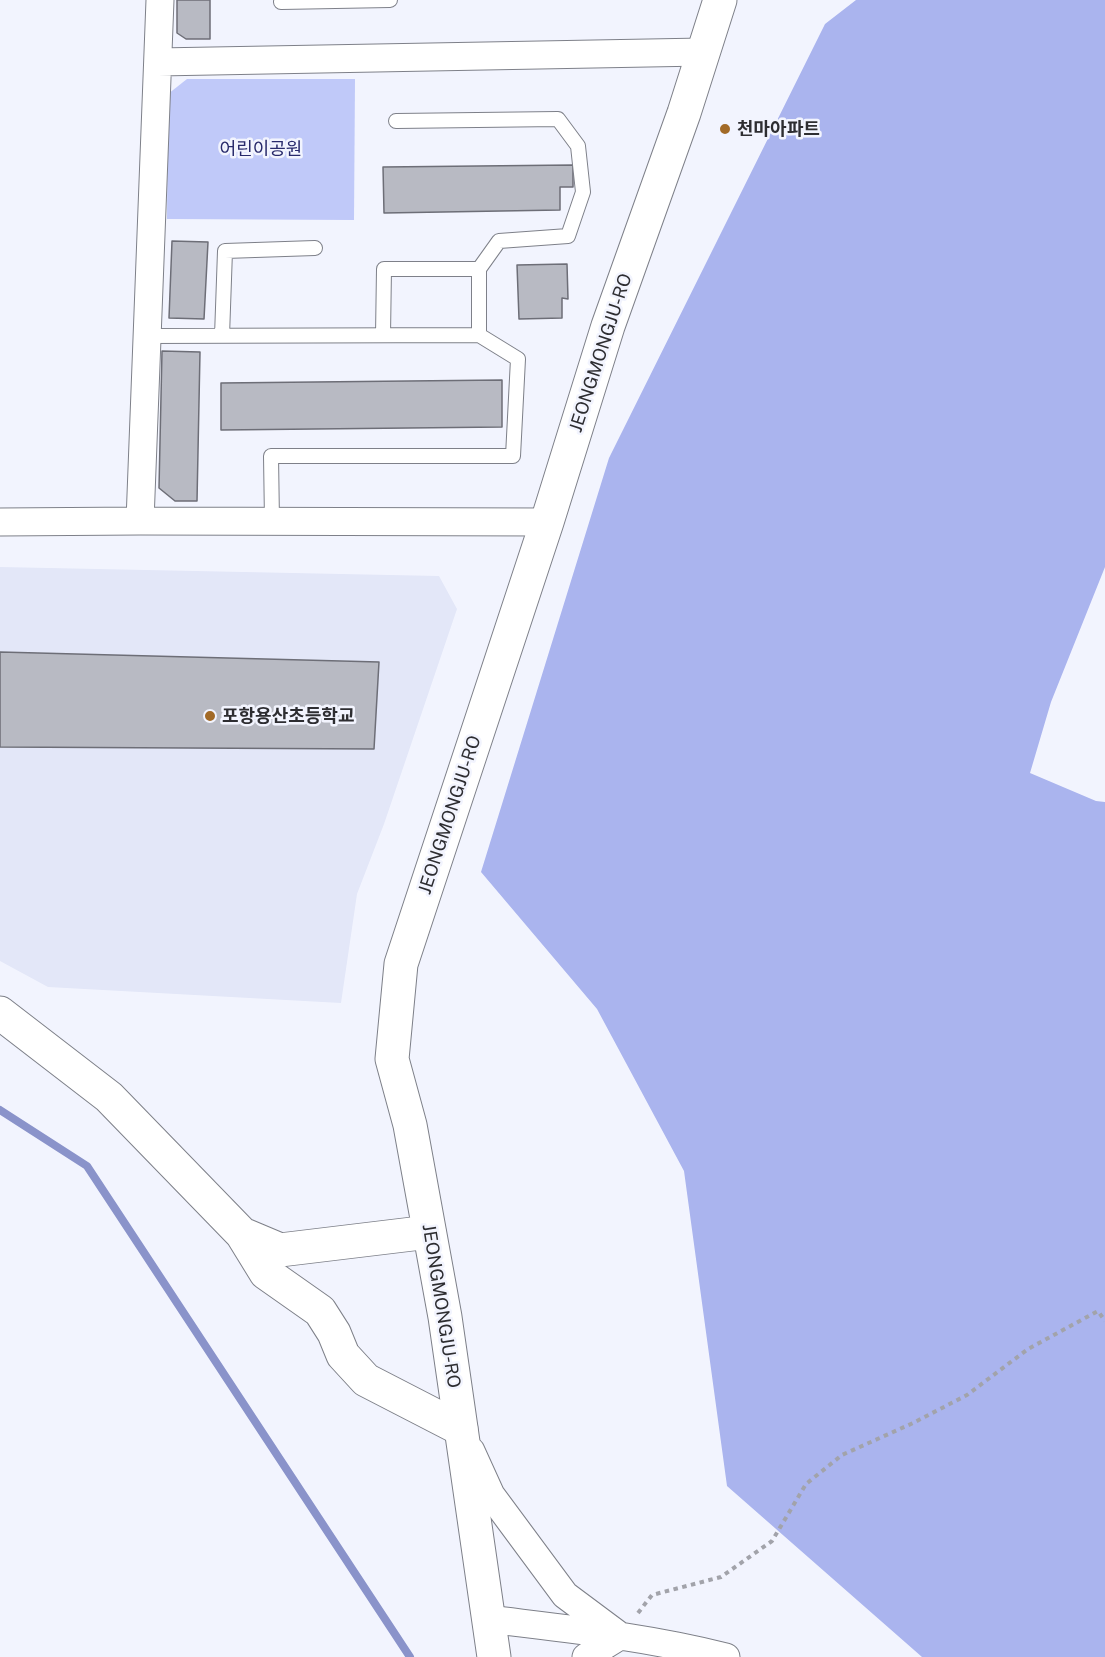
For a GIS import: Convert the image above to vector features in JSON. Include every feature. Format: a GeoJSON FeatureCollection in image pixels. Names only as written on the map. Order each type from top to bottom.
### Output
{"type":"FeatureCollection","features":[{"type":"Feature","properties":{"kind":"main road","name":"JEONGMONGJU-RO"},"geometry":{"type":"LineString","coordinates":[[494,1657],[445,1317],[410,1125],[392,1059],[401,964],[547,522],[608,327],[684,113],[720,0]]}},
{"type":"Feature","properties":{"kind":"main road"},"geometry":{"type":"LineString","coordinates":[[0,1012],[109,1097],[242,1234],[266,1273],[320,1311],[334,1333],[343,1355],[366,1380],[461,1429]]}},
{"type":"Feature","properties":{"kind":"main road"},"geometry":{"type":"LineString","coordinates":[[242,1234],[280,1250],[429,1232]]}},
{"type":"Feature","properties":{"kind":"street"},"geometry":{"type":"LineString","coordinates":[[140,520],[160,0]]}},
{"type":"Feature","properties":{"kind":"street"},"geometry":{"type":"LineString","coordinates":[[158,62],[703,52]]}},
{"type":"Feature","properties":{"kind":"street"},"geometry":{"type":"LineString","coordinates":[[0,522],[140,520],[547,522]]}},
{"type":"Feature","properties":{"kind":"street"},"geometry":{"type":"LineString","coordinates":[[461,1429],[491,1495],[565,1595],[620,1636]]}},
{"type":"Feature","properties":{"kind":"street"},"geometry":{"type":"LineString","coordinates":[[488,1619],[686,1646],[726,1657]]}},
{"type":"Feature","properties":{"kind":"street"},"geometry":{"type":"LineString","coordinates":[[586,1657],[620,1636]]}},
{"type":"Feature","properties":{"kind":"lane"},"geometry":{"type":"LineString","coordinates":[[281,2],[390,0]]}},
{"type":"Feature","properties":{"kind":"lane"},"geometry":{"type":"LineString","coordinates":[[396,121],[558,119],[578,146],[583,192],[568,236],[499,241],[479,269],[479,335]]}},
{"type":"Feature","properties":{"kind":"lane"},"geometry":{"type":"LineString","coordinates":[[222,336],[225,251],[315,248]]}},
{"type":"Feature","properties":{"kind":"lane"},"geometry":{"type":"LineString","coordinates":[[383,335],[384,269],[479,269]]}},
{"type":"Feature","properties":{"kind":"lane"},"geometry":{"type":"LineString","coordinates":[[147,336],[479,335],[518,359],[513,456],[271,456],[272,521]]}},
{"type":"Feature","properties":{"kind":"path"},"geometry":{"type":"LineString","coordinates":[[620,1636],[652,1594],[721,1577],[772,1540],[806,1484],[842,1455],[913,1423],[967,1395],[1028,1349],[1098,1311],[1105,1321]]}},
{"type":"Feature","properties":{"kind":"shaded area"},"geometry":{"type":"Polygon","coordinates":[[[856,0],[1105,0],[1105,567],[1051,702],[1030,773],[1096,801],[1105,802],[1105,1657],[922,1657],[727,1486],[684,1171],[597,1009],[481,872],[609,458],[825,24],[856,0]]]}},
{"type":"Feature","properties":{"kind":"shaded area","name":"포항용산초등학교"},"geometry":{"type":"Polygon","coordinates":[[[0,567],[439,576],[457,609],[384,824],[357,894],[341,1003],[48,987],[0,961],[0,567]]]}},
{"type":"Feature","properties":{"kind":"green space","name":"어린이공원"},"geometry":{"type":"Polygon","coordinates":[[[187,79],[355,79],[354,220],[167,219],[168,94],[187,79]]]}},
{"type":"Feature","properties":{"kind":"building"},"geometry":{"type":"Polygon","coordinates":[[[177,0],[210,0],[210,39],[186,39],[177,33],[177,0]]]}},
{"type":"Feature","properties":{"kind":"building"},"geometry":{"type":"Polygon","coordinates":[[[573,165],[573,187],[560,187],[560,210],[384,213],[383,167],[573,165]]]}},
{"type":"Feature","properties":{"kind":"building"},"geometry":{"type":"Polygon","coordinates":[[[172,241],[208,242],[204,319],[169,318],[172,241]]]}},
{"type":"Feature","properties":{"kind":"building"},"geometry":{"type":"Polygon","coordinates":[[[567,264],[568,299],[562,298],[562,318],[519,319],[517,265],[567,264]]]}},
{"type":"Feature","properties":{"kind":"building"},"geometry":{"type":"Polygon","coordinates":[[[162,351],[200,352],[197,501],[175,501],[159,488],[162,351]]]}},
{"type":"Feature","properties":{"kind":"building"},"geometry":{"type":"Polygon","coordinates":[[[502,380],[502,427],[221,430],[221,383],[502,380]]]}},
{"type":"Feature","properties":{"kind":"building"},"geometry":{"type":"Polygon","coordinates":[[[0,652],[379,662],[374,749],[0,747],[0,652]]]}},
{"type":"Feature","properties":{"kind":"waterway"},"geometry":{"type":"LineString","coordinates":[[0,1110],[87,1166],[410,1657]]}},
{"type":"Feature","properties":{"kind":"place","name":"천마아파트"},"geometry":{"type":"Point","coordinates":[725,129]}},
{"type":"Feature","properties":{"kind":"place","name":"포항용산초등학교"},"geometry":{"type":"Point","coordinates":[210,716]}}]}
